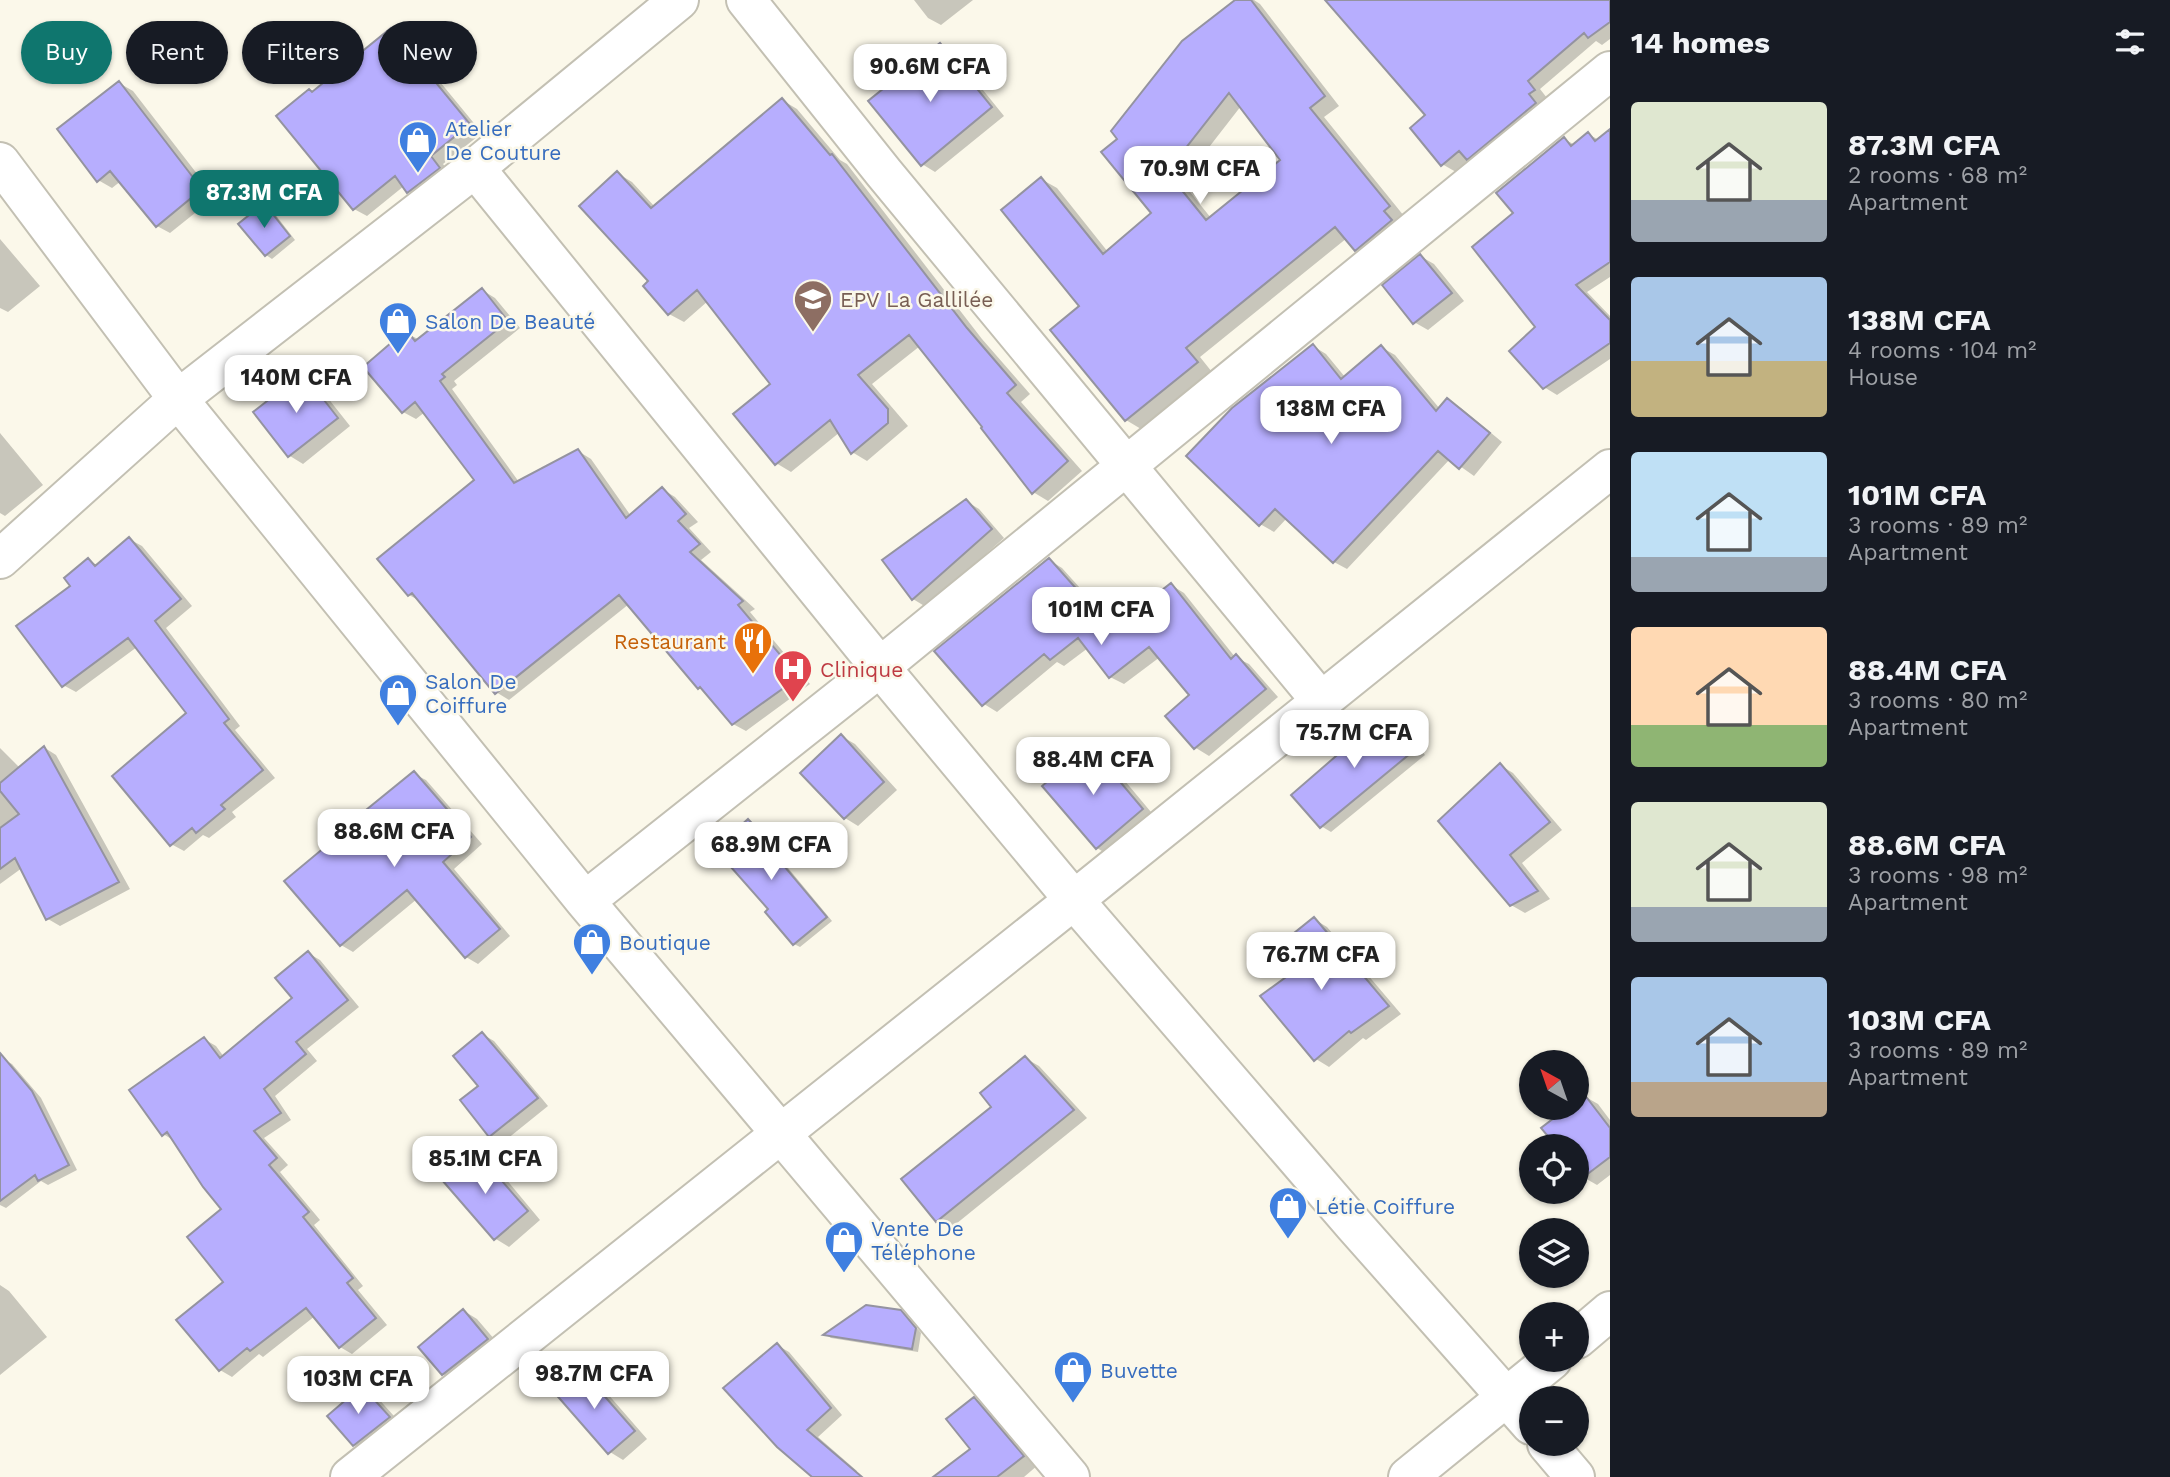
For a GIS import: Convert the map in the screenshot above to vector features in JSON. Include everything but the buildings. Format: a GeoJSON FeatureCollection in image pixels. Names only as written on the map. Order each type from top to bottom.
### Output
{"type":"FeatureCollection","features":[{"type":"Feature","properties":{"kind":"street"},"geometry":{"type":"LineString","coordinates":[[0,559],[178,399],[475,168],[679,0]]}},
{"type":"Feature","properties":{"kind":"street"},"geometry":{"type":"LineString","coordinates":[[746,0],[884,173],[1321,702]]}},
{"type":"Feature","properties":{"kind":"street"},"geometry":{"type":"LineString","coordinates":[[585,901],[880,667],[1610,72]]}},
{"type":"Feature","properties":{"kind":"street"},"geometry":{"type":"LineString","coordinates":[[0,162],[178,399],[585,901],[1070,1477]]}},
{"type":"Feature","properties":{"kind":"street"},"geometry":{"type":"LineString","coordinates":[[475,168],[880,667],[1074,900],[1354,1225],[1519,1411],[1408,1477]]}},
{"type":"Feature","properties":{"kind":"street"},"geometry":{"type":"LineString","coordinates":[[350,1477],[1074,900],[1610,468]]}},
{"type":"Feature","properties":{"kind":"street"},"geometry":{"type":"LineString","coordinates":[[1589,1329],[1610,1311]]}},
{"type":"Feature","properties":{"kind":"street"},"geometry":{"type":"LineString","coordinates":[[1557,1456],[1575,1477]]}},
{"type":"Feature","properties":{"kind":"place","name":"Atelier De Couture"},"geometry":{"type":"Point","coordinates":[418,174]}},
{"type":"Feature","properties":{"kind":"place","name":"EPV La Gallilée"},"geometry":{"type":"Point","coordinates":[813,333]}},
{"type":"Feature","properties":{"kind":"place","name":"Salon De Beauté"},"geometry":{"type":"Point","coordinates":[398,355]}},
{"type":"Feature","properties":{"kind":"place","name":"Restaurant"},"geometry":{"type":"Point","coordinates":[753,675]}},
{"type":"Feature","properties":{"kind":"place","name":"Clinique"},"geometry":{"type":"Point","coordinates":[793,703]}},
{"type":"Feature","properties":{"kind":"place","name":"Salon De Coiffure"},"geometry":{"type":"Point","coordinates":[398,727]}},
{"type":"Feature","properties":{"kind":"place","name":"Boutique"},"geometry":{"type":"Point","coordinates":[592,976]}},
{"type":"Feature","properties":{"kind":"place","name":"Létie Coiffure"},"geometry":{"type":"Point","coordinates":[1288,1240]}},
{"type":"Feature","properties":{"kind":"place","name":"Vente De Téléphone"},"geometry":{"type":"Point","coordinates":[844,1274]}},
{"type":"Feature","properties":{"kind":"place","name":"Buvette"},"geometry":{"type":"Point","coordinates":[1073,1404]}}]}
